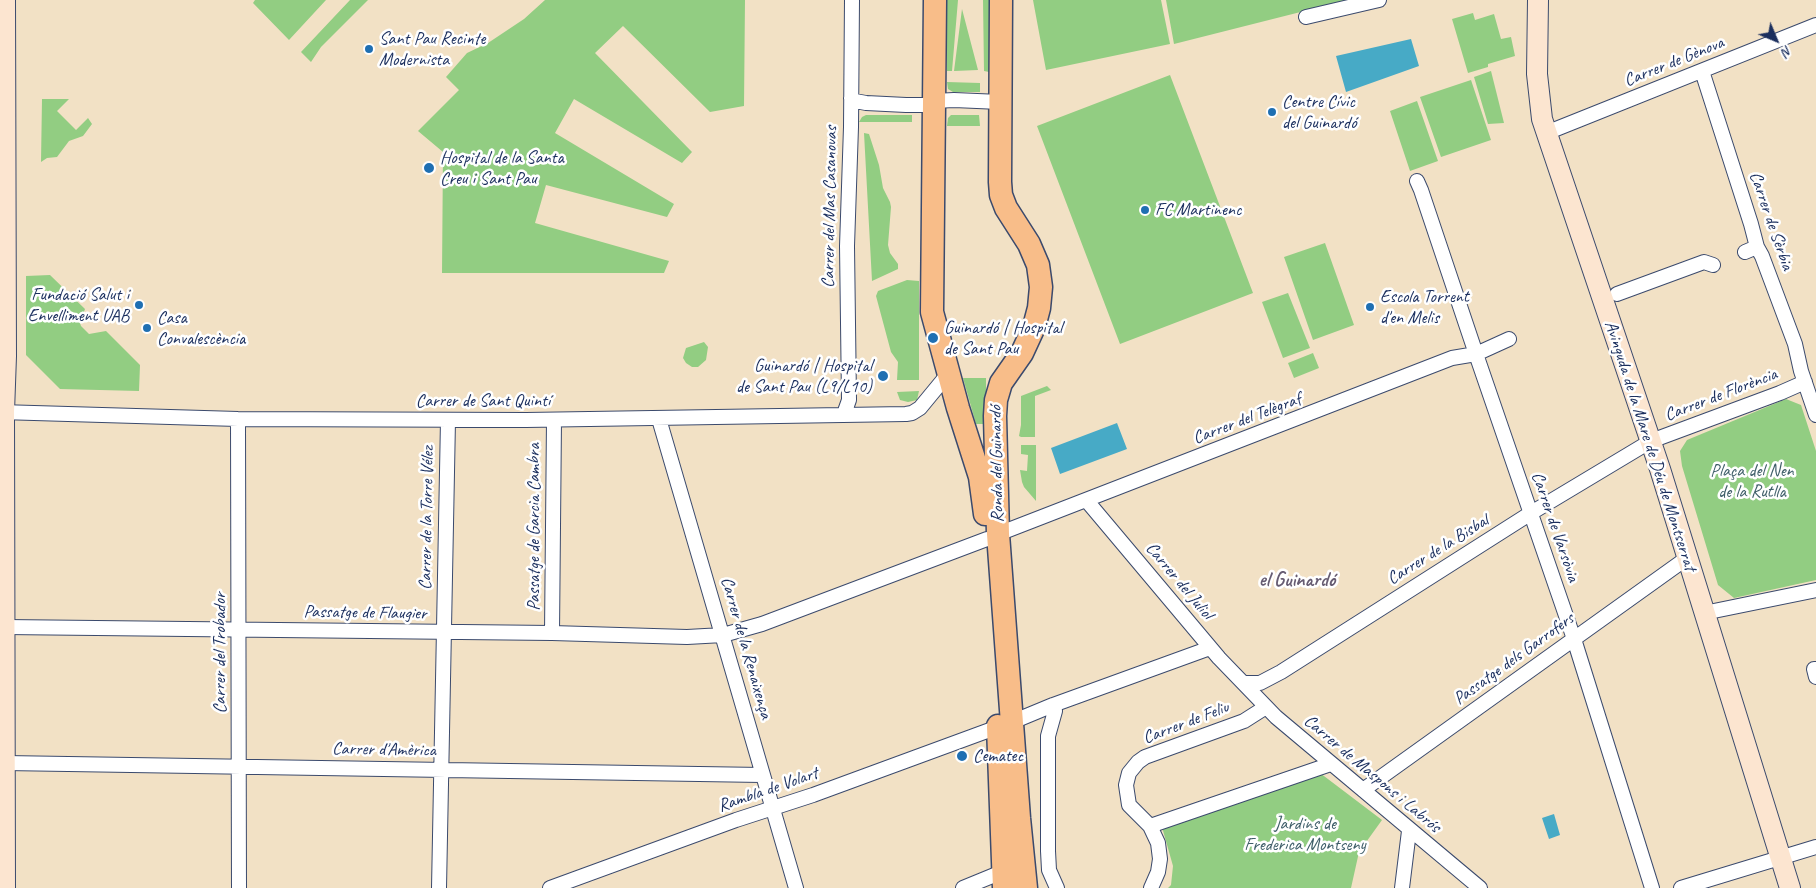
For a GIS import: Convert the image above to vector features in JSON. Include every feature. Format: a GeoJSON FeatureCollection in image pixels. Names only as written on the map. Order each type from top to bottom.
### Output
{"type":"FeatureCollection","features":[{"type":"Feature","properties":{"kind":"main road","name":"Ronda del Guinardó"},"geometry":{"type":"LineString","coordinates":[[935,0],[932,312],[965,433],[980,477],[993,536]]}},
{"type":"Feature","properties":{"kind":"main road","name":"Ronda del Guinardó"},"geometry":{"type":"LineString","coordinates":[[1001,0],[1001,196],[1006,208],[1029,244],[1038,265],[1041,287],[1039,308],[1034,326],[1022,353],[1000,383],[996,400],[993,536],[1005,725],[1003,880]]}},
{"type":"Feature","properties":{"kind":"main road","name":"Ronda del Guinardó"},"geometry":{"type":"LineString","coordinates":[[1005,725],[1019,818],[1026,888]]}},
{"type":"Feature","properties":{"kind":"street"},"geometry":{"type":"LineString","coordinates":[[5,0],[2,110],[6,356],[2,412],[5,627],[2,718],[5,763],[5,888]]}},
{"type":"Feature","properties":{"kind":"street","name":"Carrer del Mas Casanovas"},"geometry":{"type":"LineString","coordinates":[[844,414],[849,400],[847,246],[852,0]]}},
{"type":"Feature","properties":{"kind":"street"},"geometry":{"type":"LineString","coordinates":[[1306,17],[1379,0]]}},
{"type":"Feature","properties":{"kind":"street","name":"Avinguda de la Mare de Déu de Montserrat"},"geometry":{"type":"LineString","coordinates":[[1538,0],[1537,74],[1539,102],[1546,132],[1651,441],[1790,888]]}},
{"type":"Feature","properties":{"kind":"street","name":"Carrer de Gènova"},"geometry":{"type":"LineString","coordinates":[[1546,132],[1816,25]]}},
{"type":"Feature","properties":{"kind":"street","name":"Carrer de Sèrbia"},"geometry":{"type":"LineString","coordinates":[[1702,71],[1757,247],[1795,344],[1804,382],[1816,415]]}},
{"type":"Feature","properties":{"kind":"street"},"geometry":{"type":"LineString","coordinates":[[851,98],[866,104],[926,105],[934,101],[954,100],[1000,102]]}},
{"type":"Feature","properties":{"kind":"street","name":"Carrer de Varsòvia"},"geometry":{"type":"LineString","coordinates":[[1417,181],[1574,639],[1652,888]]}},
{"type":"Feature","properties":{"kind":"street"},"geometry":{"type":"LineString","coordinates":[[1617,294],[1704,262],[1713,265]]}},
{"type":"Feature","properties":{"kind":"street","name":"Carrer del Telègraf"},"geometry":{"type":"LineString","coordinates":[[723,636],[762,624],[1087,501],[1452,358],[1476,354],[1509,338]]}},
{"type":"Feature","properties":{"kind":"street","name":"Carrer de Sant Quintí"},"geometry":{"type":"LineString","coordinates":[[2,412],[238,419],[448,420],[659,419],[912,413],[920,408],[948,374]]}},
{"type":"Feature","properties":{"kind":"street","name":"Carrer de Florència"},"geometry":{"type":"LineString","coordinates":[[1651,441],[1780,393],[1804,382]]}},
{"type":"Feature","properties":{"kind":"street","name":"Carrer del Trobador"},"geometry":{"type":"LineString","coordinates":[[238,419],[239,888]]}},
{"type":"Feature","properties":{"kind":"street","name":"Carrer de la Renaixença"},"geometry":{"type":"LineString","coordinates":[[659,419],[796,888]]}},
{"type":"Feature","properties":{"kind":"street","name":"Carrer de la Torre Vélez"},"geometry":{"type":"LineString","coordinates":[[439,888],[448,420]]}},
{"type":"Feature","properties":{"kind":"street","name":"Passatge de Garcia Cambra"},"geometry":{"type":"LineString","coordinates":[[552,634],[554,420]]}},
{"type":"Feature","properties":{"kind":"street","name":"Carrer de la Bisbal"},"geometry":{"type":"LineString","coordinates":[[1244,683],[1260,683],[1281,672],[1531,513],[1651,441]]}},
{"type":"Feature","properties":{"kind":"street","name":"Carrer del Juliol"},"geometry":{"type":"LineString","coordinates":[[1087,501],[1210,648],[1244,683]]}},
{"type":"Feature","properties":{"kind":"street","name":"Passatge dels Garrofers"},"geometry":{"type":"LineString","coordinates":[[1363,790],[1687,558]]}},
{"type":"Feature","properties":{"kind":"street"},"geometry":{"type":"LineString","coordinates":[[1704,613],[1816,590]]}},
{"type":"Feature","properties":{"kind":"street","name":"Passatge de Flaugier"},"geometry":{"type":"LineString","coordinates":[[5,627],[723,636]]}},
{"type":"Feature","properties":{"kind":"street","name":"Rambla de Volart"},"geometry":{"type":"LineString","coordinates":[[550,888],[813,795],[1210,648]]}},
{"type":"Feature","properties":{"kind":"street","name":"Carrer de Maspons i Labrós"},"geometry":{"type":"LineString","coordinates":[[1244,683],[1285,725],[1480,888]]}},
{"type":"Feature","properties":{"kind":"street"},"geometry":{"type":"LineString","coordinates":[[1053,705],[1055,711],[1048,736],[1048,851],[1050,870],[1057,888]]}},
{"type":"Feature","properties":{"kind":"street","name":"Carrer de Feliu"},"geometry":{"type":"LineString","coordinates":[[1151,888],[1158,872],[1160,859],[1158,843],[1150,826],[1129,804],[1126,779],[1132,768],[1146,757],[1244,721],[1266,707]]}},
{"type":"Feature","properties":{"kind":"street","name":"Carrer d'Amèrica"},"geometry":{"type":"LineString","coordinates":[[5,763],[762,774]]}},
{"type":"Feature","properties":{"kind":"street"},"geometry":{"type":"LineString","coordinates":[[1150,826],[1331,764]]}},
{"type":"Feature","properties":{"kind":"street"},"geometry":{"type":"LineString","coordinates":[[1402,888],[1409,830]]}},
{"type":"Feature","properties":{"kind":"street"},"geometry":{"type":"LineString","coordinates":[[1680,888],[1816,846]]}},
{"type":"Feature","properties":{"kind":"street"},"geometry":{"type":"LineString","coordinates":[[963,888],[1003,880]]}},
{"type":"Feature","properties":{"kind":"green space"},"geometry":{"type":"Polygon","coordinates":[[[255,0],[326,0],[289,40],[253,3],[255,0]]]}},
{"type":"Feature","properties":{"kind":"green space"},"geometry":{"type":"Polygon","coordinates":[[[350,0],[368,0],[321,47],[311,62],[301,52],[350,0]]]}},
{"type":"Feature","properties":{"kind":"green space"},"geometry":{"type":"Polygon","coordinates":[[[545,0],[745,0],[744,106],[710,112],[623,26],[595,53],[692,152],[682,163],[574,99],[555,133],[674,204],[667,217],[546,185],[535,223],[669,261],[664,273],[442,273],[443,152],[418,131],[459,90],[446,77],[467,53],[488,43],[524,19],[545,0]]]}},
{"type":"Feature","properties":{"kind":"green space"},"geometry":{"type":"Polygon","coordinates":[[[947,0],[958,0],[952,71],[947,71],[947,0]]]}},
{"type":"Feature","properties":{"kind":"green space"},"geometry":{"type":"Polygon","coordinates":[[[983,0],[989,0],[989,72],[984,71],[983,0]]]}},
{"type":"Feature","properties":{"kind":"green space"},"geometry":{"type":"Polygon","coordinates":[[[1033,0],[1161,0],[1170,44],[1046,70],[1033,0]]]}},
{"type":"Feature","properties":{"kind":"green space"},"geometry":{"type":"Polygon","coordinates":[[[1166,0],[1348,0],[1174,44],[1166,0]]]}},
{"type":"Feature","properties":{"kind":"green space"},"geometry":{"type":"Polygon","coordinates":[[[962,9],[978,70],[954,71],[962,9]]]}},
{"type":"Feature","properties":{"kind":"green space"},"geometry":{"type":"Polygon","coordinates":[[[1473,13],[1475,20],[1494,14],[1501,39],[1511,37],[1515,56],[1488,64],[1488,67],[1468,73],[1452,19],[1473,13]]]}},
{"type":"Feature","properties":{"kind":"green space"},"geometry":{"type":"Polygon","coordinates":[[[1491,71],[1504,123],[1488,124],[1474,77],[1491,71]]]}},
{"type":"Feature","properties":{"kind":"green space","name":"FC Martinenc"},"geometry":{"type":"Polygon","coordinates":[[[1170,75],[1253,293],[1120,344],[1037,126],[1170,75]]]}},
{"type":"Feature","properties":{"kind":"green space"},"geometry":{"type":"Polygon","coordinates":[[[1471,80],[1491,140],[1441,157],[1420,97],[1471,80]]]}},
{"type":"Feature","properties":{"kind":"green space"},"geometry":{"type":"Polygon","coordinates":[[[947,82],[980,83],[980,92],[953,92],[948,89],[947,82]]]}},
{"type":"Feature","properties":{"kind":"green space"},"geometry":{"type":"Polygon","coordinates":[[[42,99],[69,99],[57,111],[76,130],[88,118],[92,124],[83,136],[69,141],[57,157],[47,158],[41,162],[42,99]]]}},
{"type":"Feature","properties":{"kind":"green space"},"geometry":{"type":"Polygon","coordinates":[[[1417,101],[1438,161],[1410,171],[1390,111],[1417,101]]]}},
{"type":"Feature","properties":{"kind":"green space"},"geometry":{"type":"Polygon","coordinates":[[[866,115],[912,115],[912,122],[859,122],[866,115]]]}},
{"type":"Feature","properties":{"kind":"green space"},"geometry":{"type":"Polygon","coordinates":[[[951,115],[979,115],[980,126],[947,126],[948,118],[951,115]]]}},
{"type":"Feature","properties":{"kind":"green space"},"geometry":{"type":"Polygon","coordinates":[[[864,133],[869,134],[879,165],[883,188],[890,202],[888,245],[890,253],[898,264],[898,269],[872,281],[864,133]]]}},
{"type":"Feature","properties":{"kind":"green space"},"geometry":{"type":"Polygon","coordinates":[[[1325,243],[1354,325],[1313,340],[1284,257],[1325,243]]]}},
{"type":"Feature","properties":{"kind":"green space"},"geometry":{"type":"Polygon","coordinates":[[[50,275],[85,309],[80,323],[89,334],[106,331],[140,365],[139,391],[60,389],[26,355],[26,276],[50,275]]]}},
{"type":"Feature","properties":{"kind":"green space"},"geometry":{"type":"Polygon","coordinates":[[[907,280],[919,281],[919,380],[897,380],[898,362],[891,352],[876,296],[878,291],[907,280]]]}},
{"type":"Feature","properties":{"kind":"green space"},"geometry":{"type":"Polygon","coordinates":[[[1288,293],[1310,348],[1283,358],[1262,302],[1288,293]]]}},
{"type":"Feature","properties":{"kind":"green space"},"geometry":{"type":"Polygon","coordinates":[[[704,342],[708,347],[706,360],[698,367],[692,367],[683,358],[686,348],[704,342]]]}},
{"type":"Feature","properties":{"kind":"green space"},"geometry":{"type":"Polygon","coordinates":[[[1313,353],[1319,368],[1294,378],[1288,363],[1313,353]]]}},
{"type":"Feature","properties":{"kind":"green space"},"geometry":{"type":"Polygon","coordinates":[[[963,378],[986,378],[986,424],[976,424],[963,378]]]}},
{"type":"Feature","properties":{"kind":"green space"},"geometry":{"type":"Polygon","coordinates":[[[1047,386],[1051,390],[1035,396],[1035,437],[1019,436],[1021,396],[1047,386]]]}},
{"type":"Feature","properties":{"kind":"green space"},"geometry":{"type":"Polygon","coordinates":[[[919,391],[917,400],[908,402],[900,400],[897,392],[919,391]]]}},
{"type":"Feature","properties":{"kind":"green space","name":"Plaça del Nen de la Rutlla"},"geometry":{"type":"Polygon","coordinates":[[[1786,399],[1801,405],[1816,451],[1816,580],[1734,598],[1718,585],[1682,466],[1680,451],[1687,440],[1786,399]]]}},
{"type":"Feature","properties":{"kind":"green space"},"geometry":{"type":"Polygon","coordinates":[[[1021,445],[1036,445],[1036,501],[1022,482],[1020,470],[1027,471],[1028,455],[1021,454],[1021,445]]]}},
{"type":"Feature","properties":{"kind":"green space","name":"Jardins de Frederica Montseny"},"geometry":{"type":"Polygon","coordinates":[[[1320,773],[1382,820],[1359,852],[1351,888],[1168,888],[1171,885],[1173,866],[1162,827],[1320,773]]]}},
{"type":"Feature","properties":{"kind":"water"},"geometry":{"type":"Polygon","coordinates":[[[1411,39],[1419,66],[1346,92],[1336,56],[1411,39]]]}},
{"type":"Feature","properties":{"kind":"water"},"geometry":{"type":"Polygon","coordinates":[[[1117,423],[1127,449],[1060,474],[1051,448],[1117,423]]]}},
{"type":"Feature","properties":{"kind":"water"},"geometry":{"type":"Polygon","coordinates":[[[1554,814],[1560,835],[1549,839],[1542,818],[1554,814]]]}},
{"type":"Feature","properties":{"kind":"place","name":"Sant Pau Recinte Modernista"},"geometry":{"type":"Point","coordinates":[369,49]}},
{"type":"Feature","properties":{"kind":"place","name":"Centre Cívic del Guinardó"},"geometry":{"type":"Point","coordinates":[1272,112]}},
{"type":"Feature","properties":{"kind":"place","name":"Hospital de la Santa Creu i Sant Pau"},"geometry":{"type":"Point","coordinates":[429,168]}},
{"type":"Feature","properties":{"kind":"place","name":"FC Martinenc"},"geometry":{"type":"Point","coordinates":[1145,210]}},
{"type":"Feature","properties":{"kind":"place","name":"Fundació Salut i Envelliment UAB"},"geometry":{"type":"Point","coordinates":[139,305]}},
{"type":"Feature","properties":{"kind":"place","name":"Escola Torrent d'en Melis"},"geometry":{"type":"Point","coordinates":[1370,307]}},
{"type":"Feature","properties":{"kind":"place","name":"Casa Convalescència"},"geometry":{"type":"Point","coordinates":[147,328]}},
{"type":"Feature","properties":{"kind":"place","name":"Guinardó | Hospital de Sant Pau"},"geometry":{"type":"Point","coordinates":[933,338]}},
{"type":"Feature","properties":{"kind":"place","name":"Guinardó | Hospital de Sant Pau (L9/L10)"},"geometry":{"type":"Point","coordinates":[883,376]}},
{"type":"Feature","properties":{"kind":"place","name":"Cematec"},"geometry":{"type":"Point","coordinates":[962,756]}},
{"type":"Feature","properties":{"kind":"district","name":"el Guinardó"},"geometry":{"type":"Point","coordinates":[1297,581]}}]}
